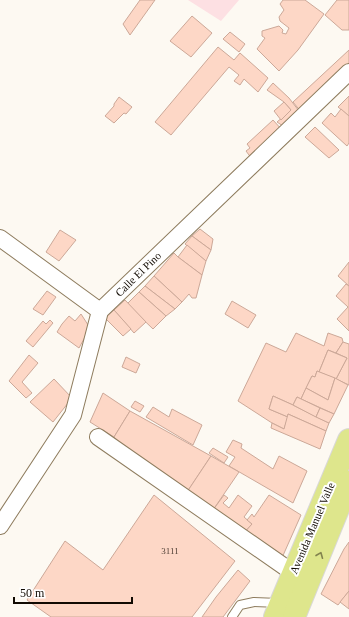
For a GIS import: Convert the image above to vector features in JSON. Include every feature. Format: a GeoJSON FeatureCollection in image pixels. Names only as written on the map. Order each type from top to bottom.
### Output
{"type":"FeatureCollection","features":[{"type":"Feature","properties":{"kind":"main road","name":"Avenida Manuel Valle"},"geometry":{"type":"LineString","coordinates":[[301,578],[349,440]]}},
{"type":"Feature","properties":{"kind":"main road","name":"Avenida Manuel Valle"},"geometry":{"type":"LineString","coordinates":[[283,612],[349,482]]}},
{"type":"Feature","properties":{"kind":"street","name":"Calle El Pino"},"geometry":{"type":"LineString","coordinates":[[100,311],[349,72]]}},
{"type":"Feature","properties":{"kind":"street"},"geometry":{"type":"LineString","coordinates":[[0,238],[100,311],[73,415],[0,526]]}},
{"type":"Feature","properties":{"kind":"street"},"geometry":{"type":"LineString","coordinates":[[98,437],[301,578]]}},
{"type":"Feature","properties":{"kind":"lane"},"geometry":{"type":"LineString","coordinates":[[232,617],[240,606],[254,602],[283,612]]}},
{"type":"Feature","properties":{"kind":"shaded area"},"geometry":{"type":"Polygon","coordinates":[[[188,0],[239,0],[221,21],[188,0]]]}},
{"type":"Feature","properties":{"kind":"building"},"geometry":{"type":"Polygon","coordinates":[[[140,0],[155,0],[130,35],[123,24],[140,0]]]}},
{"type":"Feature","properties":{"kind":"building"},"geometry":{"type":"Polygon","coordinates":[[[283,0],[305,0],[324,14],[298,50],[279,71],[257,49],[265,38],[262,36],[262,31],[279,26],[283,30],[282,33],[286,34],[289,28],[280,21],[279,17],[284,10],[280,4],[283,0]]]}},
{"type":"Feature","properties":{"kind":"building"},"geometry":{"type":"Polygon","coordinates":[[[337,0],[349,0],[349,30],[342,30],[325,15],[337,0]]]}},
{"type":"Feature","properties":{"kind":"building"},"geometry":{"type":"Polygon","coordinates":[[[192,16],[212,33],[191,57],[170,41],[192,16]]]}},
{"type":"Feature","properties":{"kind":"building"},"geometry":{"type":"Polygon","coordinates":[[[230,32],[245,44],[239,52],[223,39],[230,32]]]}},
{"type":"Feature","properties":{"kind":"building"},"geometry":{"type":"Polygon","coordinates":[[[218,47],[234,60],[240,53],[268,78],[258,92],[244,79],[240,85],[234,81],[239,75],[229,67],[171,135],[155,122],[218,47]]]}},
{"type":"Feature","properties":{"kind":"building"},"geometry":{"type":"Polygon","coordinates":[[[349,50],[349,68],[302,113],[293,102],[349,50]]]}},
{"type":"Feature","properties":{"kind":"building"},"geometry":{"type":"Polygon","coordinates":[[[273,83],[289,98],[299,111],[283,126],[277,122],[291,110],[284,102],[267,90],[273,83]]]}},
{"type":"Feature","properties":{"kind":"building"},"geometry":{"type":"Polygon","coordinates":[[[349,96],[349,116],[338,107],[349,96]]]}},
{"type":"Feature","properties":{"kind":"building"},"geometry":{"type":"Polygon","coordinates":[[[119,97],[132,107],[126,114],[124,113],[114,123],[105,116],[114,106],[119,97]]]}},
{"type":"Feature","properties":{"kind":"building"},"geometry":{"type":"Polygon","coordinates":[[[284,102],[291,110],[281,120],[274,111],[284,102]]]}},
{"type":"Feature","properties":{"kind":"building"},"geometry":{"type":"Polygon","coordinates":[[[341,109],[349,116],[349,143],[347,146],[322,123],[331,113],[335,117],[341,109]]]}},
{"type":"Feature","properties":{"kind":"building"},"geometry":{"type":"Polygon","coordinates":[[[273,120],[283,131],[252,159],[246,151],[250,148],[247,144],[273,120]]]}},
{"type":"Feature","properties":{"kind":"building"},"geometry":{"type":"Polygon","coordinates":[[[315,127],[339,150],[329,158],[305,137],[315,127]]]}},
{"type":"Feature","properties":{"kind":"building"},"geometry":{"type":"Polygon","coordinates":[[[200,229],[213,239],[211,250],[192,236],[200,229]]]}},
{"type":"Feature","properties":{"kind":"building"},"geometry":{"type":"Polygon","coordinates":[[[60,230],[76,240],[59,261],[46,252],[60,230]]]}},
{"type":"Feature","properties":{"kind":"building"},"geometry":{"type":"Polygon","coordinates":[[[192,236],[211,250],[206,261],[185,244],[192,236]]]}},
{"type":"Feature","properties":{"kind":"building"},"geometry":{"type":"Polygon","coordinates":[[[187,245],[206,261],[202,275],[178,257],[187,245]]]}},
{"type":"Feature","properties":{"kind":"building"},"geometry":{"type":"Polygon","coordinates":[[[174,253],[202,275],[196,298],[192,298],[189,294],[182,302],[154,276],[174,253]]]}},
{"type":"Feature","properties":{"kind":"building"},"geometry":{"type":"Polygon","coordinates":[[[349,262],[349,286],[338,276],[349,262]]]}},
{"type":"Feature","properties":{"kind":"building"},"geometry":{"type":"Polygon","coordinates":[[[154,276],[182,302],[175,309],[145,286],[154,276]]]}},
{"type":"Feature","properties":{"kind":"building"},"geometry":{"type":"Polygon","coordinates":[[[346,284],[349,286],[349,331],[337,319],[348,307],[336,296],[346,284]]]}},
{"type":"Feature","properties":{"kind":"building"},"geometry":{"type":"Polygon","coordinates":[[[145,286],[175,309],[166,316],[139,292],[145,286]]]}},
{"type":"Feature","properties":{"kind":"building"},"geometry":{"type":"Polygon","coordinates":[[[47,291],[56,297],[43,315],[33,309],[47,291]]]}},
{"type":"Feature","properties":{"kind":"building"},"geometry":{"type":"Polygon","coordinates":[[[139,292],[166,316],[153,329],[127,304],[139,292]]]}},
{"type":"Feature","properties":{"kind":"building"},"geometry":{"type":"Polygon","coordinates":[[[125,300],[146,322],[134,333],[114,310],[125,300]]]}},
{"type":"Feature","properties":{"kind":"building"},"geometry":{"type":"Polygon","coordinates":[[[232,301],[256,315],[248,328],[225,314],[232,301]]]}},
{"type":"Feature","properties":{"kind":"building"},"geometry":{"type":"Polygon","coordinates":[[[114,310],[131,329],[123,336],[105,318],[114,310]]]}},
{"type":"Feature","properties":{"kind":"building"},"geometry":{"type":"Polygon","coordinates":[[[81,314],[90,328],[79,348],[57,332],[69,316],[75,321],[81,314]]]}},
{"type":"Feature","properties":{"kind":"building"},"geometry":{"type":"Polygon","coordinates":[[[50,320],[53,323],[33,347],[26,341],[43,321],[46,324],[50,320]]]}},
{"type":"Feature","properties":{"kind":"building"},"geometry":{"type":"Polygon","coordinates":[[[296,333],[324,346],[328,333],[342,338],[343,342],[336,353],[328,350],[319,372],[317,371],[315,377],[312,376],[301,399],[297,397],[293,405],[273,396],[269,409],[288,417],[284,429],[238,401],[266,343],[286,352],[296,333]]]}},
{"type":"Feature","properties":{"kind":"building"},"geometry":{"type":"Polygon","coordinates":[[[343,342],[349,344],[349,385],[336,379],[347,358],[336,353],[343,342]]]}},
{"type":"Feature","properties":{"kind":"building"},"geometry":{"type":"Polygon","coordinates":[[[328,350],[347,358],[336,379],[319,372],[328,350]]]}},
{"type":"Feature","properties":{"kind":"building"},"geometry":{"type":"Polygon","coordinates":[[[29,355],[38,363],[22,382],[32,393],[26,398],[9,381],[29,355]]]}},
{"type":"Feature","properties":{"kind":"building"},"geometry":{"type":"Polygon","coordinates":[[[126,357],[140,364],[136,373],[122,367],[126,357]]]}},
{"type":"Feature","properties":{"kind":"building"},"geometry":{"type":"Polygon","coordinates":[[[317,371],[335,378],[328,400],[306,388],[312,376],[315,377],[317,371]]]}},
{"type":"Feature","properties":{"kind":"building"},"geometry":{"type":"Polygon","coordinates":[[[335,378],[348,385],[334,414],[301,399],[306,388],[328,400],[335,378]]]}},
{"type":"Feature","properties":{"kind":"building"},"geometry":{"type":"Polygon","coordinates":[[[54,379],[72,398],[53,422],[30,402],[54,379]]]}},
{"type":"Feature","properties":{"kind":"building"},"geometry":{"type":"Polygon","coordinates":[[[103,393],[130,411],[114,437],[90,422],[103,393]]]}},
{"type":"Feature","properties":{"kind":"building"},"geometry":{"type":"Polygon","coordinates":[[[273,396],[329,423],[326,431],[288,414],[288,417],[269,409],[273,396]]]}},
{"type":"Feature","properties":{"kind":"building"},"geometry":{"type":"Polygon","coordinates":[[[297,397],[320,408],[316,417],[293,405],[297,397]]]}},
{"type":"Feature","properties":{"kind":"building"},"geometry":{"type":"Polygon","coordinates":[[[135,401],[144,406],[140,412],[131,407],[135,401]]]}},
{"type":"Feature","properties":{"kind":"building"},"geometry":{"type":"Polygon","coordinates":[[[153,407],[169,417],[172,409],[202,425],[193,445],[146,417],[153,407]]]}},
{"type":"Feature","properties":{"kind":"building"},"geometry":{"type":"Polygon","coordinates":[[[320,408],[334,414],[329,423],[316,417],[320,408]]]}},
{"type":"Feature","properties":{"kind":"building"},"geometry":{"type":"Polygon","coordinates":[[[130,411],[211,456],[187,492],[137,459],[114,437],[130,411]]]}},
{"type":"Feature","properties":{"kind":"building"},"geometry":{"type":"Polygon","coordinates":[[[288,414],[326,431],[320,449],[271,428],[272,423],[284,429],[288,414]]]}},
{"type":"Feature","properties":{"kind":"building"},"geometry":{"type":"Polygon","coordinates":[[[233,440],[242,444],[241,448],[273,469],[279,456],[307,471],[293,503],[229,466],[235,457],[226,452],[233,440]]]}},
{"type":"Feature","properties":{"kind":"building"},"geometry":{"type":"Polygon","coordinates":[[[213,448],[228,457],[224,463],[209,453],[213,448]]]}},
{"type":"Feature","properties":{"kind":"building"},"geometry":{"type":"Polygon","coordinates":[[[211,456],[239,472],[213,510],[187,492],[211,456]]]}},
{"type":"Feature","properties":{"kind":"building"},"geometry":{"type":"Polygon","coordinates":[[[154,495],[235,561],[192,617],[51,617],[27,600],[65,541],[103,570],[154,495]]]}},
{"type":"Feature","properties":{"kind":"building"},"geometry":{"type":"Polygon","coordinates":[[[224,495],[228,498],[223,503],[229,508],[238,495],[252,506],[244,517],[252,524],[244,533],[213,510],[224,495]]]}},
{"type":"Feature","properties":{"kind":"building"},"geometry":{"type":"Polygon","coordinates":[[[269,495],[301,515],[281,560],[244,533],[252,524],[247,520],[252,514],[254,517],[269,495]]]}},
{"type":"Feature","properties":{"kind":"building"},"geometry":{"type":"Polygon","coordinates":[[[349,542],[349,591],[338,605],[321,594],[349,542]]]}},
{"type":"Feature","properties":{"kind":"building"},"geometry":{"type":"Polygon","coordinates":[[[238,570],[250,581],[223,617],[202,617],[216,597],[238,570]]]}},
{"type":"Feature","properties":{"kind":"building"},"geometry":{"type":"Polygon","coordinates":[[[349,591],[349,609],[340,602],[349,591]]]}}]}
